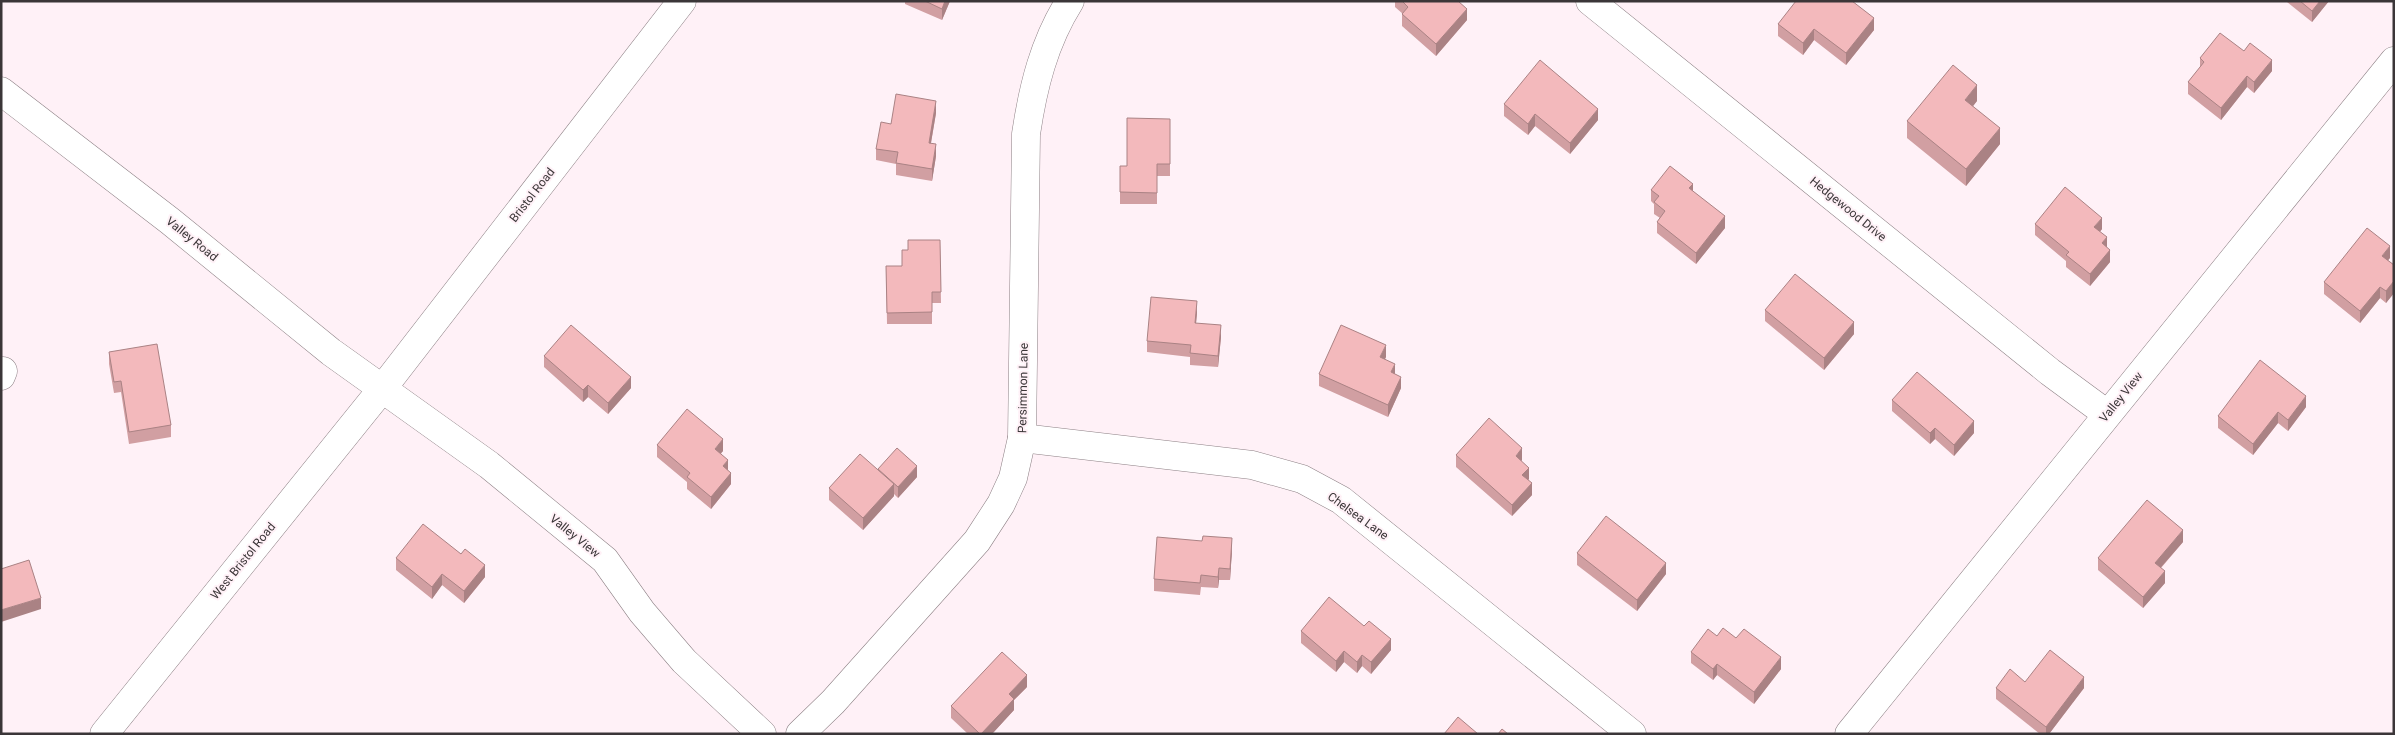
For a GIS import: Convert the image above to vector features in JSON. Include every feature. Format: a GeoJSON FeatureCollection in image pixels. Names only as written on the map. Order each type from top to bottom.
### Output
{"type":"FeatureCollection","features":[{"type":"Feature","properties":{"kind":"street","name":"Bristol Road"},"geometry":{"type":"LineString","coordinates":[[382,389],[682,1]]}},
{"type":"Feature","properties":{"kind":"street","name":"Persimmon Lane"},"geometry":{"type":"LineString","coordinates":[[800,734],[833,702],[977,541],[1001,504],[1013,478],[1022,438],[1026,134],[1032,92],[1044,52],[1070,1]]}},
{"type":"Feature","properties":{"kind":"street","name":"Hedgewood Drive"},"geometry":{"type":"LineString","coordinates":[[1590,1],[2050,372],[2106,414]]}},
{"type":"Feature","properties":{"kind":"street","name":"Valley View"},"geometry":{"type":"LineString","coordinates":[[1849,734],[2106,414],[2394,61]]}},
{"type":"Feature","properties":{"kind":"street","name":"Valley Road"},"geometry":{"type":"LineString","coordinates":[[1,91],[170,221],[331,352],[382,389]]}},
{"type":"Feature","properties":{"kind":"street","name":"West Bristol Road"},"geometry":{"type":"LineString","coordinates":[[104,734],[382,389]]}},
{"type":"Feature","properties":{"kind":"street","name":"Valley View"},"geometry":{"type":"LineString","coordinates":[[382,389],[489,465],[605,560],[642,612],[684,661],[762,734]]}},
{"type":"Feature","properties":{"kind":"street","name":"Chelsea Lane"},"geometry":{"type":"LineString","coordinates":[[1022,438],[1252,465],[1302,479],[1341,500],[1632,734]]}},
{"type":"Feature","properties":{"kind":"building"},"geometry":{"type":"Polygon","coordinates":[[[925,1],[945,1],[942,9],[925,1]]]}},
{"type":"Feature","properties":{"kind":"building"},"geometry":{"type":"Polygon","coordinates":[[[1402,1],[1458,1],[1467,9],[1436,44],[1402,14],[1408,7],[1402,1]]]}},
{"type":"Feature","properties":{"kind":"building"},"geometry":{"type":"Polygon","coordinates":[[[1796,1],[1852,1],[1874,18],[1846,53],[1814,29],[1803,43],[1778,24],[1796,1]]]}},
{"type":"Feature","properties":{"kind":"building"},"geometry":{"type":"Polygon","coordinates":[[[2300,1],[2320,1],[2312,11],[2300,1]]]}},
{"type":"Feature","properties":{"kind":"building"},"geometry":{"type":"Polygon","coordinates":[[[2220,33],[2244,51],[2250,43],[2272,60],[2254,82],[2247,76],[2221,108],[2188,82],[2204,62],[2200,58],[2220,33]]]}},
{"type":"Feature","properties":{"kind":"building"},"geometry":{"type":"Polygon","coordinates":[[[1540,60],[1598,109],[1570,143],[1535,114],[1528,124],[1504,104],[1540,60]]]}},
{"type":"Feature","properties":{"kind":"building"},"geometry":{"type":"Polygon","coordinates":[[[1953,65],[1977,85],[1965,100],[2000,128],[1966,169],[1907,121],[1953,65]]]}},
{"type":"Feature","properties":{"kind":"building"},"geometry":{"type":"Polygon","coordinates":[[[896,94],[936,101],[929,143],[936,144],[932,169],[896,163],[898,152],[876,149],[881,122],[891,124],[896,94]]]}},
{"type":"Feature","properties":{"kind":"building"},"geometry":{"type":"Polygon","coordinates":[[[1127,118],[1170,119],[1170,164],[1157,164],[1157,193],[1120,192],[1120,166],[1127,166],[1127,118]]]}},
{"type":"Feature","properties":{"kind":"building"},"geometry":{"type":"Polygon","coordinates":[[[1670,166],[1693,184],[1689,188],[1725,216],[1696,253],[1657,222],[1665,211],[1654,202],[1659,196],[1651,190],[1670,166]]]}},
{"type":"Feature","properties":{"kind":"building"},"geometry":{"type":"Polygon","coordinates":[[[2065,187],[2102,218],[2094,227],[2107,237],[2102,243],[2110,250],[2090,274],[2066,255],[2069,252],[2035,224],[2065,187]]]}},
{"type":"Feature","properties":{"kind":"building"},"geometry":{"type":"Polygon","coordinates":[[[2367,228],[2390,246],[2382,256],[2394,265],[2394,281],[2386,291],[2380,287],[2360,311],[2324,282],[2367,228]]]}},
{"type":"Feature","properties":{"kind":"building"},"geometry":{"type":"Polygon","coordinates":[[[908,240],[940,240],[941,292],[932,292],[932,312],[887,313],[886,266],[902,266],[902,250],[908,250],[908,240]]]}},
{"type":"Feature","properties":{"kind":"building"},"geometry":{"type":"Polygon","coordinates":[[[1795,274],[1854,322],[1824,358],[1765,310],[1795,274]]]}},
{"type":"Feature","properties":{"kind":"building"},"geometry":{"type":"Polygon","coordinates":[[[1151,297],[1197,301],[1195,323],[1221,325],[1218,356],[1190,353],[1191,345],[1147,341],[1151,297]]]}},
{"type":"Feature","properties":{"kind":"building"},"geometry":{"type":"Polygon","coordinates":[[[571,325],[631,377],[608,403],[588,385],[583,390],[544,356],[571,325]]]}},
{"type":"Feature","properties":{"kind":"building"},"geometry":{"type":"Polygon","coordinates":[[[1341,325],[1386,345],[1380,357],[1395,364],[1391,372],[1401,377],[1388,405],[1319,374],[1341,325]]]}},
{"type":"Feature","properties":{"kind":"building"},"geometry":{"type":"Polygon","coordinates":[[[157,344],[171,425],[129,432],[121,381],[114,382],[109,352],[157,344]]]}},
{"type":"Feature","properties":{"kind":"building"},"geometry":{"type":"Polygon","coordinates":[[[2260,360],[2306,396],[2288,420],[2278,412],[2253,444],[2218,416],[2260,360]]]}},
{"type":"Feature","properties":{"kind":"building"},"geometry":{"type":"Polygon","coordinates":[[[1917,372],[1974,421],[1954,445],[1935,428],[1930,433],[1892,400],[1917,372]]]}},
{"type":"Feature","properties":{"kind":"building"},"geometry":{"type":"Polygon","coordinates":[[[687,409],[723,439],[715,449],[728,460],[723,466],[731,473],[711,497],[687,477],[690,473],[657,445],[687,409]]]}},
{"type":"Feature","properties":{"kind":"building"},"geometry":{"type":"Polygon","coordinates":[[[1489,418],[1522,448],[1516,456],[1529,468],[1522,475],[1532,483],[1512,505],[1456,455],[1489,418]]]}},
{"type":"Feature","properties":{"kind":"building"},"geometry":{"type":"Polygon","coordinates":[[[897,448],[917,466],[898,487],[878,469],[897,448]]]}},
{"type":"Feature","properties":{"kind":"building"},"geometry":{"type":"Polygon","coordinates":[[[860,454],[894,484],[863,518],[829,488],[860,454]]]}},
{"type":"Feature","properties":{"kind":"building"},"geometry":{"type":"Polygon","coordinates":[[[2147,500],[2183,530],[2155,563],[2165,571],[2143,597],[2098,558],[2147,500]]]}},
{"type":"Feature","properties":{"kind":"building"},"geometry":{"type":"Polygon","coordinates":[[[1606,516],[1666,563],[1637,600],[1577,553],[1606,516]]]}},
{"type":"Feature","properties":{"kind":"building"},"geometry":{"type":"Polygon","coordinates":[[[423,524],[461,554],[465,549],[485,565],[464,591],[442,574],[432,587],[396,558],[423,524]]]}},
{"type":"Feature","properties":{"kind":"building"},"geometry":{"type":"Polygon","coordinates":[[[1203,536],[1232,538],[1230,569],[1219,568],[1218,577],[1201,575],[1200,583],[1154,579],[1157,537],[1202,541],[1203,536]]]}},
{"type":"Feature","properties":{"kind":"building"},"geometry":{"type":"Polygon","coordinates":[[[29,560],[41,598],[1,610],[1,569],[29,560]]]}},
{"type":"Feature","properties":{"kind":"building"},"geometry":{"type":"Polygon","coordinates":[[[1329,597],[1364,626],[1369,621],[1391,639],[1371,662],[1362,655],[1357,662],[1344,651],[1336,661],[1301,631],[1329,597]]]}},
{"type":"Feature","properties":{"kind":"building"},"geometry":{"type":"Polygon","coordinates":[[[1723,628],[1736,638],[1744,629],[1781,657],[1754,692],[1717,664],[1713,669],[1691,652],[1708,629],[1717,636],[1723,628]]]}},
{"type":"Feature","properties":{"kind":"building"},"geometry":{"type":"Polygon","coordinates":[[[2050,650],[2084,677],[2046,727],[1996,688],[2010,669],[2025,682],[2050,650]]]}},
{"type":"Feature","properties":{"kind":"building"},"geometry":{"type":"Polygon","coordinates":[[[1002,652],[1027,675],[1009,694],[1014,699],[980,734],[951,706],[1002,652]]]}},
{"type":"Feature","properties":{"kind":"building"},"geometry":{"type":"Polygon","coordinates":[[[1458,717],[1478,734],[1444,734],[1458,717]]]}},
{"type":"Feature","properties":{"kind":"building"},"geometry":{"type":"Polygon","coordinates":[[[1502,729],[1508,734],[1498,734],[1502,729]]]}}]}
